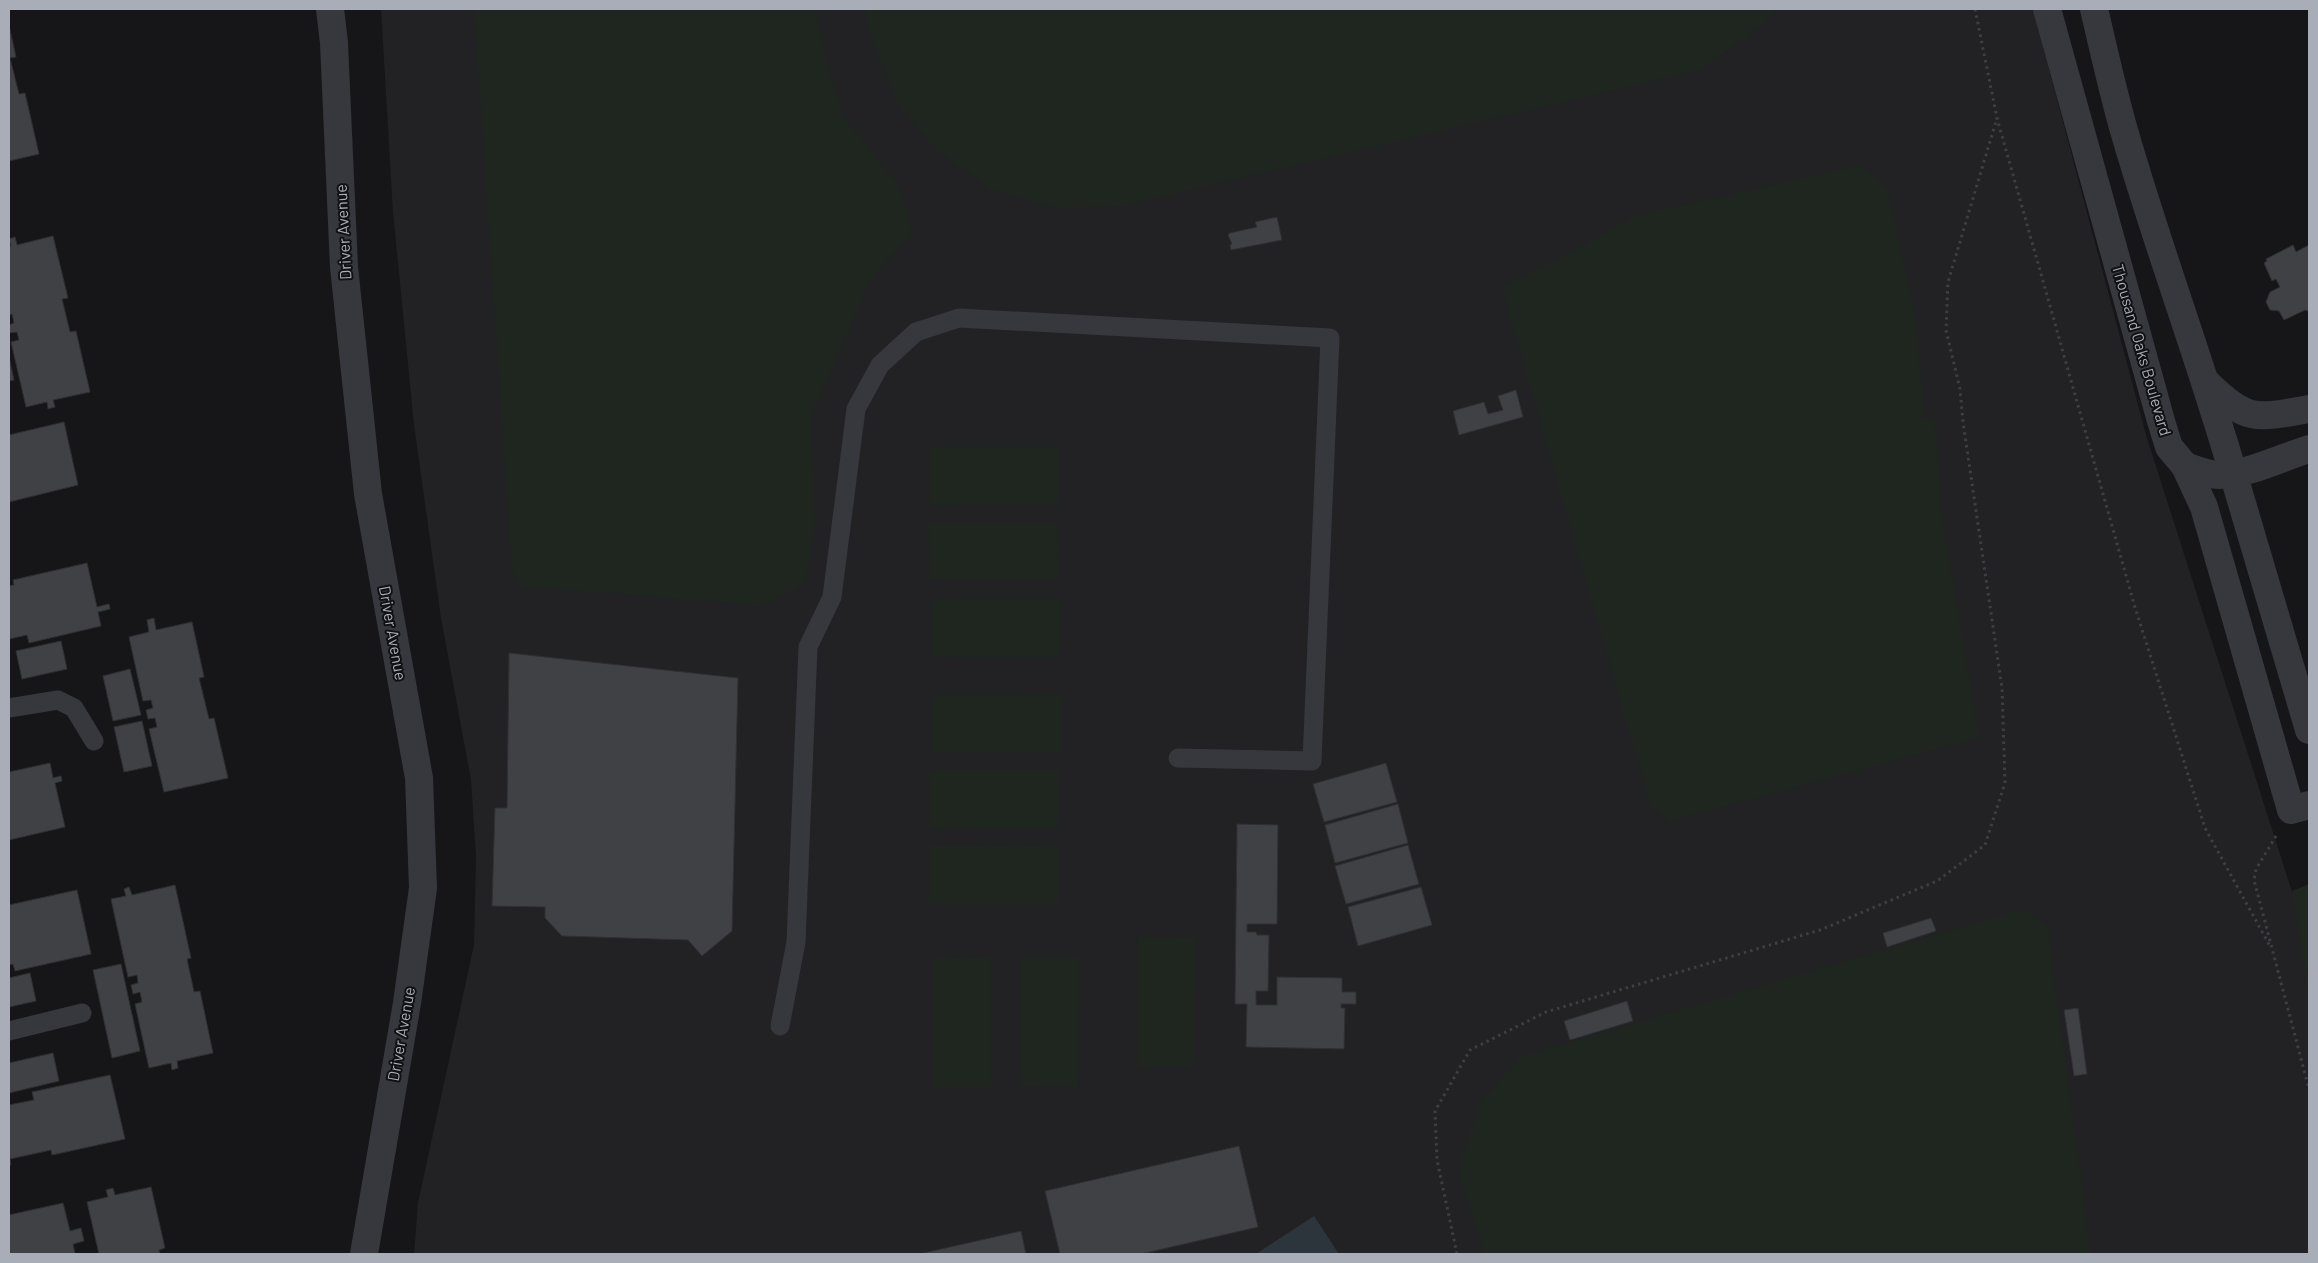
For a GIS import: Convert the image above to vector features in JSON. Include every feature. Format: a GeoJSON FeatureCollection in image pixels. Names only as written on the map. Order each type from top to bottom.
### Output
{"type":"FeatureCollection","features":[{"type":"Feature","properties":{"kind":"street","name":"Driver Avenue"},"geometry":{"type":"LineString","coordinates":[[330,9],[334,42],[347,296],[368,494],[419,778],[423,888],[407,1002],[364,1254]]}},
{"type":"Feature","properties":{"kind":"street","name":"Thousand Oaks Boulevard"},"geometry":{"type":"LineString","coordinates":[[2047,9],[2169,447],[2185,466],[2204,507],[2300,807]]}},
{"type":"Feature","properties":{"kind":"street"},"geometry":{"type":"LineString","coordinates":[[2094,9],[2124,132],[2207,382],[2309,730]]}},
{"type":"Feature","properties":{"kind":"street"},"geometry":{"type":"LineString","coordinates":[[2207,382],[2227,403],[2247,414],[2265,417],[2309,409]]}},
{"type":"Feature","properties":{"kind":"street"},"geometry":{"type":"LineString","coordinates":[[2185,466],[2207,474],[2233,473],[2309,449]]}},
{"type":"Feature","properties":{"kind":"lane"},"geometry":{"type":"LineString","coordinates":[[780,1026],[796,942],[808,647],[832,596],[856,409],[880,365],[916,332],[959,318],[1330,338],[1312,761],[1178,758]]}},
{"type":"Feature","properties":{"kind":"lane"},"geometry":{"type":"LineString","coordinates":[[9,708],[58,700],[74,708],[94,741]]}},
{"type":"Feature","properties":{"kind":"lane"},"geometry":{"type":"LineString","coordinates":[[9,1030],[82,1013]]}},
{"type":"Feature","properties":{"kind":"path"},"geometry":{"type":"LineString","coordinates":[[1975,9],[1997,118],[2134,604],[2205,828],[2271,948]]}},
{"type":"Feature","properties":{"kind":"path"},"geometry":{"type":"LineString","coordinates":[[1457,1254],[1437,1160],[1435,1111],[1470,1050],[1546,1012],[1820,930],[1937,881],[1985,845],[2006,782],[2002,688],[1963,422],[1960,389],[1946,330],[1948,282],[1997,118]]}},
{"type":"Feature","properties":{"kind":"path"},"geometry":{"type":"LineString","coordinates":[[2300,807],[2256,869],[2254,880],[2309,1089]]}},
{"type":"Feature","properties":{"kind":"shaded area"},"geometry":{"type":"Polygon","coordinates":[[[381,9],[2033,9],[2146,435],[2309,945],[2309,1254],[414,1254],[418,1203],[474,945],[476,857],[471,780],[441,618],[414,425],[393,212],[381,9]]]}},
{"type":"Feature","properties":{"kind":"shaded area"},"geometry":{"type":"Polygon","coordinates":[[[474,9],[817,9],[816,19],[841,113],[900,188],[912,233],[870,281],[811,417],[815,528],[805,582],[764,606],[521,586],[512,572],[474,9]]]}},
{"type":"Feature","properties":{"kind":"shaded area"},"geometry":{"type":"Polygon","coordinates":[[[866,9],[1774,9],[1764,23],[1700,70],[1122,206],[1055,208],[990,189],[933,147],[895,100],[866,21],[866,9]]]}},
{"type":"Feature","properties":{"kind":"shaded area"},"geometry":{"type":"Polygon","coordinates":[[[1861,165],[1887,188],[1916,319],[1924,419],[1935,419],[1941,513],[1979,738],[1670,821],[1650,805],[1501,286],[1538,270],[1635,216],[1861,165]]]}},
{"type":"Feature","properties":{"kind":"shaded area"},"geometry":{"type":"Polygon","coordinates":[[[929,447],[1058,447],[1058,504],[929,505],[929,447]]]}},
{"type":"Feature","properties":{"kind":"shaded area"},"geometry":{"type":"Polygon","coordinates":[[[928,523],[1057,523],[1058,580],[929,580],[928,523]]]}},
{"type":"Feature","properties":{"kind":"shaded area"},"geometry":{"type":"Polygon","coordinates":[[[931,599],[1061,599],[1060,657],[932,657],[931,599]]]}},
{"type":"Feature","properties":{"kind":"shaded area"},"geometry":{"type":"Polygon","coordinates":[[[1061,694],[1061,752],[932,752],[931,695],[1061,694]]]}},
{"type":"Feature","properties":{"kind":"shaded area"},"geometry":{"type":"Polygon","coordinates":[[[929,771],[1058,771],[1058,828],[929,829],[929,771]]]}},
{"type":"Feature","properties":{"kind":"shaded area"},"geometry":{"type":"Polygon","coordinates":[[[1058,845],[1058,903],[929,903],[929,846],[1058,845]]]}},
{"type":"Feature","properties":{"kind":"shaded area"},"geometry":{"type":"Polygon","coordinates":[[[2309,884],[2309,999],[2292,891],[2309,884]]]}},
{"type":"Feature","properties":{"kind":"shaded area"},"geometry":{"type":"Polygon","coordinates":[[[2023,909],[2047,925],[2091,1254],[1484,1254],[1458,1169],[1480,1103],[1520,1057],[2023,909]]]}},
{"type":"Feature","properties":{"kind":"shaded area"},"geometry":{"type":"Polygon","coordinates":[[[1138,937],[1195,938],[1194,1067],[1137,1067],[1138,937]]]}},
{"type":"Feature","properties":{"kind":"shaded area"},"geometry":{"type":"Polygon","coordinates":[[[934,957],[991,958],[991,1087],[933,1087],[934,957]]]}},
{"type":"Feature","properties":{"kind":"shaded area"},"geometry":{"type":"Polygon","coordinates":[[[1022,957],[1079,957],[1078,1087],[1021,1086],[1022,957]]]}},
{"type":"Feature","properties":{"kind":"shaded area"},"geometry":{"type":"Polygon","coordinates":[[[1314,1216],[1339,1254],[1256,1254],[1314,1216]]]}},
{"type":"Feature","properties":{"kind":"building"},"geometry":{"type":"Polygon","coordinates":[[[9,25],[16,57],[10,58],[19,94],[25,93],[39,154],[9,161],[9,25]]]}},
{"type":"Feature","properties":{"kind":"building"},"geometry":{"type":"Polygon","coordinates":[[[1277,217],[1282,240],[1231,250],[1230,245],[1232,244],[1228,235],[1230,233],[1257,227],[1255,222],[1277,217]]]}},
{"type":"Feature","properties":{"kind":"building"},"geometry":{"type":"Polygon","coordinates":[[[53,236],[68,298],[62,299],[70,332],[76,331],[90,392],[53,400],[55,407],[48,409],[47,402],[26,407],[11,342],[19,340],[17,332],[9,333],[9,325],[14,323],[12,314],[9,315],[9,246],[11,246],[9,239],[15,237],[17,245],[53,236]]]}},
{"type":"Feature","properties":{"kind":"building"},"geometry":{"type":"Polygon","coordinates":[[[2293,245],[2296,252],[2309,245],[2309,311],[2305,310],[2284,320],[2279,311],[2270,310],[2266,302],[2270,292],[2280,287],[2276,279],[2272,281],[2264,263],[2267,261],[2266,259],[2293,245]]]}},
{"type":"Feature","properties":{"kind":"building"},"geometry":{"type":"Polygon","coordinates":[[[9,357],[14,380],[9,381],[9,357]]]}},
{"type":"Feature","properties":{"kind":"building"},"geometry":{"type":"Polygon","coordinates":[[[1516,390],[1523,417],[1459,435],[1453,411],[1484,402],[1488,414],[1503,410],[1498,396],[1516,390]]]}},
{"type":"Feature","properties":{"kind":"building"},"geometry":{"type":"Polygon","coordinates":[[[64,422],[78,485],[9,502],[9,435],[64,422]]]}},
{"type":"Feature","properties":{"kind":"building"},"geometry":{"type":"Polygon","coordinates":[[[87,563],[97,607],[109,604],[110,609],[98,612],[101,626],[29,643],[27,635],[9,639],[9,586],[14,585],[13,580],[87,563]]]}},
{"type":"Feature","properties":{"kind":"building"},"geometry":{"type":"Polygon","coordinates":[[[154,618],[156,630],[192,622],[204,677],[199,678],[209,719],[214,718],[228,778],[164,792],[149,729],[157,727],[155,718],[148,719],[146,710],[153,708],[151,700],[143,701],[129,637],[149,632],[147,620],[154,618]]]}},
{"type":"Feature","properties":{"kind":"building"},"geometry":{"type":"Polygon","coordinates":[[[61,641],[67,669],[22,679],[16,651],[61,641]]]}},
{"type":"Feature","properties":{"kind":"building"},"geometry":{"type":"Polygon","coordinates":[[[509,653],[738,678],[732,931],[702,956],[688,940],[562,936],[545,918],[545,907],[492,906],[495,808],[507,808],[509,653]]]}},
{"type":"Feature","properties":{"kind":"building"},"geometry":{"type":"Polygon","coordinates":[[[130,669],[141,715],[113,721],[103,676],[130,669]]]}},
{"type":"Feature","properties":{"kind":"building"},"geometry":{"type":"Polygon","coordinates":[[[142,721],[152,766],[124,772],[114,727],[142,721]]]}},
{"type":"Feature","properties":{"kind":"building"},"geometry":{"type":"Polygon","coordinates":[[[50,763],[53,778],[61,776],[62,781],[55,783],[65,827],[9,840],[9,772],[50,763]]]}},
{"type":"Feature","properties":{"kind":"building"},"geometry":{"type":"Polygon","coordinates":[[[1386,763],[1397,802],[1324,822],[1313,784],[1386,763]]]}},
{"type":"Feature","properties":{"kind":"building"},"geometry":{"type":"Polygon","coordinates":[[[1398,804],[1408,843],[1335,863],[1325,825],[1398,804]]]}},
{"type":"Feature","properties":{"kind":"building"},"geometry":{"type":"Polygon","coordinates":[[[1237,824],[1278,825],[1277,924],[1247,924],[1247,932],[1256,932],[1257,935],[1269,935],[1268,991],[1256,991],[1256,1005],[1277,1005],[1277,977],[1342,978],[1342,992],[1356,992],[1356,1004],[1341,1004],[1341,1008],[1345,1008],[1344,1049],[1246,1047],[1247,1004],[1235,1004],[1237,824]]]}},
{"type":"Feature","properties":{"kind":"building"},"geometry":{"type":"Polygon","coordinates":[[[1408,845],[1419,884],[1346,904],[1335,866],[1408,845]]]}},
{"type":"Feature","properties":{"kind":"building"},"geometry":{"type":"Polygon","coordinates":[[[175,885],[191,958],[187,959],[194,992],[200,991],[213,1053],[177,1061],[178,1068],[172,1070],[171,1063],[149,1068],[135,1004],[142,1002],[140,992],[133,994],[131,985],[138,983],[137,975],[128,977],[111,899],[126,896],[124,889],[129,887],[132,895],[175,885]]]}},
{"type":"Feature","properties":{"kind":"building"},"geometry":{"type":"Polygon","coordinates":[[[1421,887],[1432,925],[1358,946],[1348,907],[1421,887]]]}},
{"type":"Feature","properties":{"kind":"building"},"geometry":{"type":"Polygon","coordinates":[[[77,890],[91,954],[15,971],[13,964],[9,965],[9,905],[77,890]]]}},
{"type":"Feature","properties":{"kind":"building"},"geometry":{"type":"Polygon","coordinates":[[[1931,918],[1936,931],[1887,947],[1883,933],[1931,918]]]}},
{"type":"Feature","properties":{"kind":"building"},"geometry":{"type":"Polygon","coordinates":[[[121,964],[140,1051],[112,1058],[93,970],[121,964]]]}},
{"type":"Feature","properties":{"kind":"building"},"geometry":{"type":"Polygon","coordinates":[[[30,973],[36,1001],[9,1007],[9,978],[30,973]]]}},
{"type":"Feature","properties":{"kind":"building"},"geometry":{"type":"Polygon","coordinates":[[[1627,1001],[1633,1021],[1570,1040],[1564,1021],[1627,1001]]]}},
{"type":"Feature","properties":{"kind":"building"},"geometry":{"type":"Polygon","coordinates":[[[2078,1008],[2087,1074],[2074,1076],[2064,1010],[2078,1008]]]}},
{"type":"Feature","properties":{"kind":"building"},"geometry":{"type":"Polygon","coordinates":[[[53,1053],[59,1081],[9,1093],[9,1063],[53,1053]]]}},
{"type":"Feature","properties":{"kind":"building"},"geometry":{"type":"Polygon","coordinates":[[[110,1075],[125,1139],[52,1155],[51,1150],[10,1159],[11,1165],[9,1165],[9,1105],[34,1100],[32,1092],[110,1075]]]}},
{"type":"Feature","properties":{"kind":"building"},"geometry":{"type":"Polygon","coordinates":[[[1239,1146],[1258,1227],[1141,1254],[1060,1254],[1045,1191],[1239,1146]]]}},
{"type":"Feature","properties":{"kind":"building"},"geometry":{"type":"Polygon","coordinates":[[[151,1187],[165,1248],[159,1250],[160,1254],[99,1254],[87,1202],[108,1197],[106,1190],[113,1188],[115,1195],[151,1187]]]}},
{"type":"Feature","properties":{"kind":"building"},"geometry":{"type":"Polygon","coordinates":[[[63,1203],[70,1231],[81,1228],[84,1241],[73,1244],[75,1254],[9,1254],[9,1215],[63,1203]]]}},
{"type":"Feature","properties":{"kind":"building"},"geometry":{"type":"Polygon","coordinates":[[[1021,1231],[1026,1254],[919,1254],[1021,1231]]]}}]}
